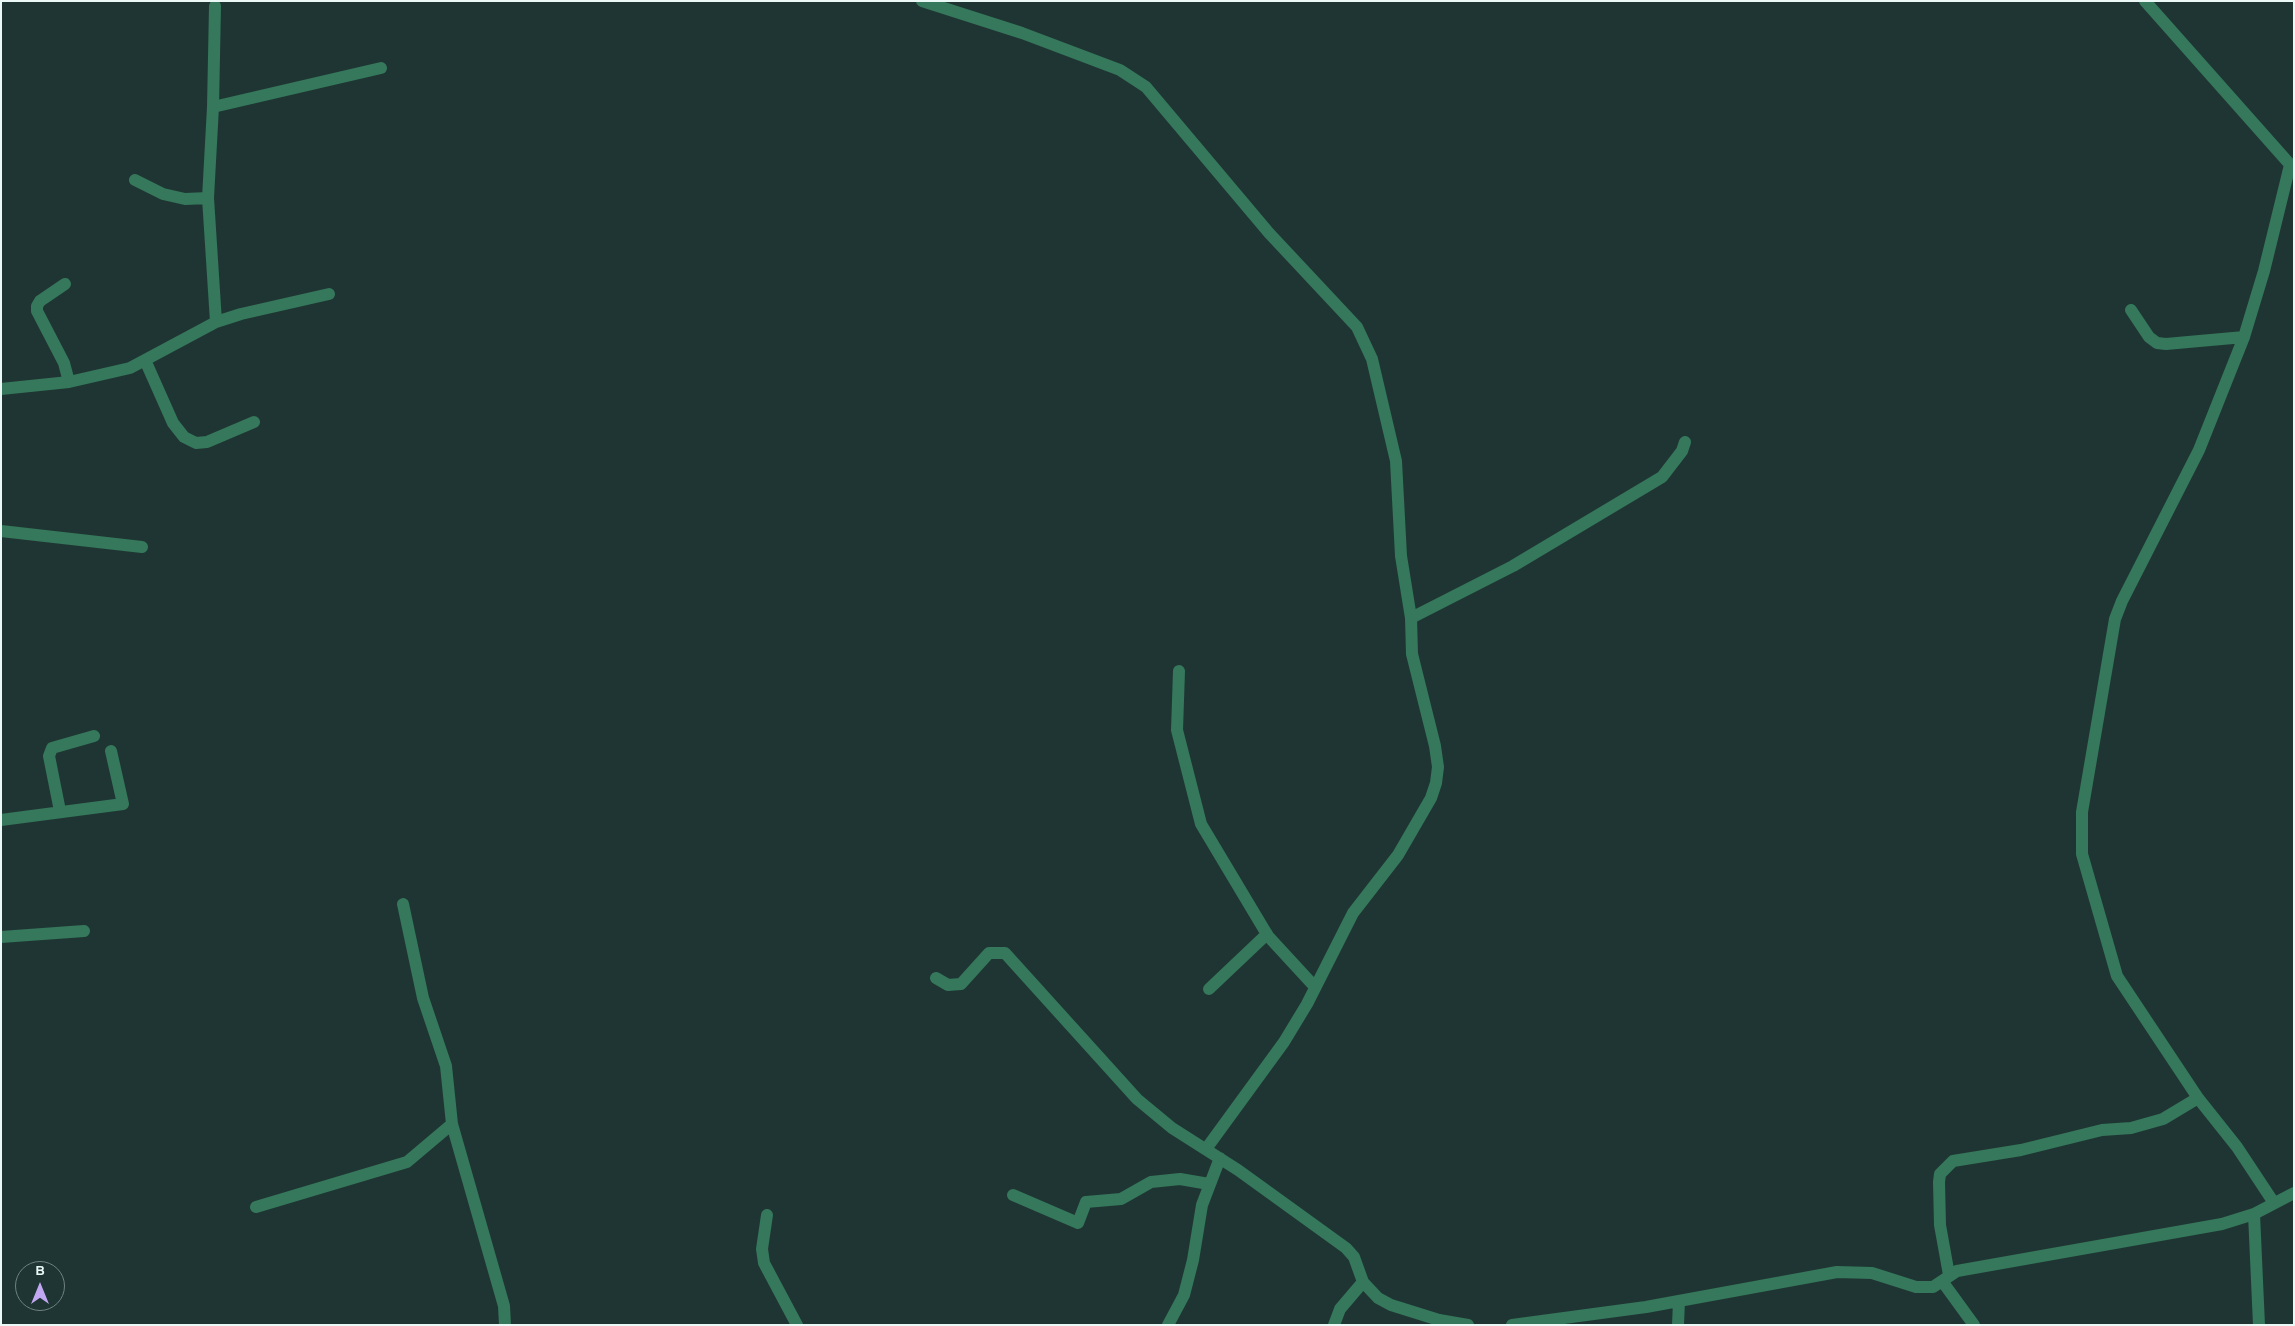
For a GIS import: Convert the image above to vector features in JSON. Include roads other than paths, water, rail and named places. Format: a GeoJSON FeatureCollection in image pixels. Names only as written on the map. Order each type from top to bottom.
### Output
{"type":"FeatureCollection","features":[{"type":"Feature","properties":{"kind":"street"},"geometry":{"type":"LineString","coordinates":[[922,1],[1022,33],[1120,70],[1135,78],[1146,87],[1269,233],[1357,327],[1372,359],[1396,461],[1402,556],[1411,618],[1412,654],[1435,746],[1438,767],[1436,783],[1432,798],[1398,855],[1353,913],[1284,1042],[1206,1149]]}},
{"type":"Feature","properties":{"kind":"street"},"geometry":{"type":"LineString","coordinates":[[2145,1],[2292,167],[2244,337],[2199,450],[2122,600],[2115,619],[2082,812],[2080,833],[2082,854],[2117,976],[2198,1098],[2237,1147],[2274,1203]]}},
{"type":"Feature","properties":{"kind":"street"},"geometry":{"type":"LineString","coordinates":[[214,6],[213,107],[208,198],[216,322]]}},
{"type":"Feature","properties":{"kind":"street"},"geometry":{"type":"LineString","coordinates":[[213,107],[381,68]]}},
{"type":"Feature","properties":{"kind":"street"},"geometry":{"type":"LineString","coordinates":[[134,180],[185,199],[208,198]]}},
{"type":"Feature","properties":{"kind":"street"},"geometry":{"type":"LineString","coordinates":[[65,284],[40,301],[37,311],[64,363],[69,382]]}},
{"type":"Feature","properties":{"kind":"street"},"geometry":{"type":"LineString","coordinates":[[1,389],[69,382],[130,368],[216,322],[241,314],[329,294]]}},
{"type":"Feature","properties":{"kind":"street"},"geometry":{"type":"LineString","coordinates":[[2131,310],[2149,337],[2157,343],[2166,344],[2244,337]]}},
{"type":"Feature","properties":{"kind":"street"},"geometry":{"type":"LineString","coordinates":[[145,360],[173,423],[184,437],[196,443],[207,442],[254,422]]}},
{"type":"Feature","properties":{"kind":"street"},"geometry":{"type":"LineString","coordinates":[[1411,618],[1513,566],[1662,477],[1682,451],[1685,442]]}},
{"type":"Feature","properties":{"kind":"street"},"geometry":{"type":"LineString","coordinates":[[1,531],[142,547]]}},
{"type":"Feature","properties":{"kind":"street"},"geometry":{"type":"LineString","coordinates":[[1179,672],[1178,730],[1195,806],[1201,824],[1267,934],[1315,987]]}},
{"type":"Feature","properties":{"kind":"street"},"geometry":{"type":"LineString","coordinates":[[60,811],[49,756],[52,748],[94,736]]}},
{"type":"Feature","properties":{"kind":"street"},"geometry":{"type":"LineString","coordinates":[[1,820],[123,804],[111,751]]}},
{"type":"Feature","properties":{"kind":"street"},"geometry":{"type":"LineString","coordinates":[[403,904],[423,998],[446,1066],[452,1124],[504,1306],[505,1325]]}},
{"type":"Feature","properties":{"kind":"street"},"geometry":{"type":"LineString","coordinates":[[1,937],[84,931]]}},
{"type":"Feature","properties":{"kind":"street"},"geometry":{"type":"LineString","coordinates":[[1209,990],[1267,934]]}},
{"type":"Feature","properties":{"kind":"street"},"geometry":{"type":"LineString","coordinates":[[936,978],[948,985],[960,984],[989,953],[1005,953],[1137,1099],[1172,1128],[1220,1158],[1346,1248],[1354,1257],[1363,1282],[1378,1298],[1391,1305],[1439,1320],[1468,1325]]}},
{"type":"Feature","properties":{"kind":"street"},"geometry":{"type":"LineString","coordinates":[[1974,1325],[1946,1278],[1940,1226],[1940,1174],[1953,1161],[2021,1150],[2102,1130],[2131,1128],[2163,1118],[2198,1098]]}},
{"type":"Feature","properties":{"kind":"street"},"geometry":{"type":"LineString","coordinates":[[256,1207],[407,1162],[452,1124]]}},
{"type":"Feature","properties":{"kind":"street"},"geometry":{"type":"LineString","coordinates":[[1168,1325],[1184,1295],[1209,1184],[1220,1158]]}},
{"type":"Feature","properties":{"kind":"street"},"geometry":{"type":"LineString","coordinates":[[1013,1195],[1078,1223],[1086,1202],[1121,1199],[1151,1182],[1180,1179],[1209,1184]]}},
{"type":"Feature","properties":{"kind":"street"},"geometry":{"type":"LineString","coordinates":[[1512,1325],[1607,1318],[1679,1301],[1837,1272],[1872,1273],[1924,1288],[1933,1286],[1957,1271],[2222,1224],[2254,1214],[2294,1193]]}},
{"type":"Feature","properties":{"kind":"street"},"geometry":{"type":"LineString","coordinates":[[2254,1214],[2259,1325]]}},
{"type":"Feature","properties":{"kind":"street"},"geometry":{"type":"LineString","coordinates":[[767,1215],[762,1249],[764,1263],[797,1325]]}},
{"type":"Feature","properties":{"kind":"street"},"geometry":{"type":"LineString","coordinates":[[1334,1325],[1340,1309],[1363,1282]]}},
{"type":"Feature","properties":{"kind":"street"},"geometry":{"type":"LineString","coordinates":[[1678,1325],[1679,1301]]}}]}
